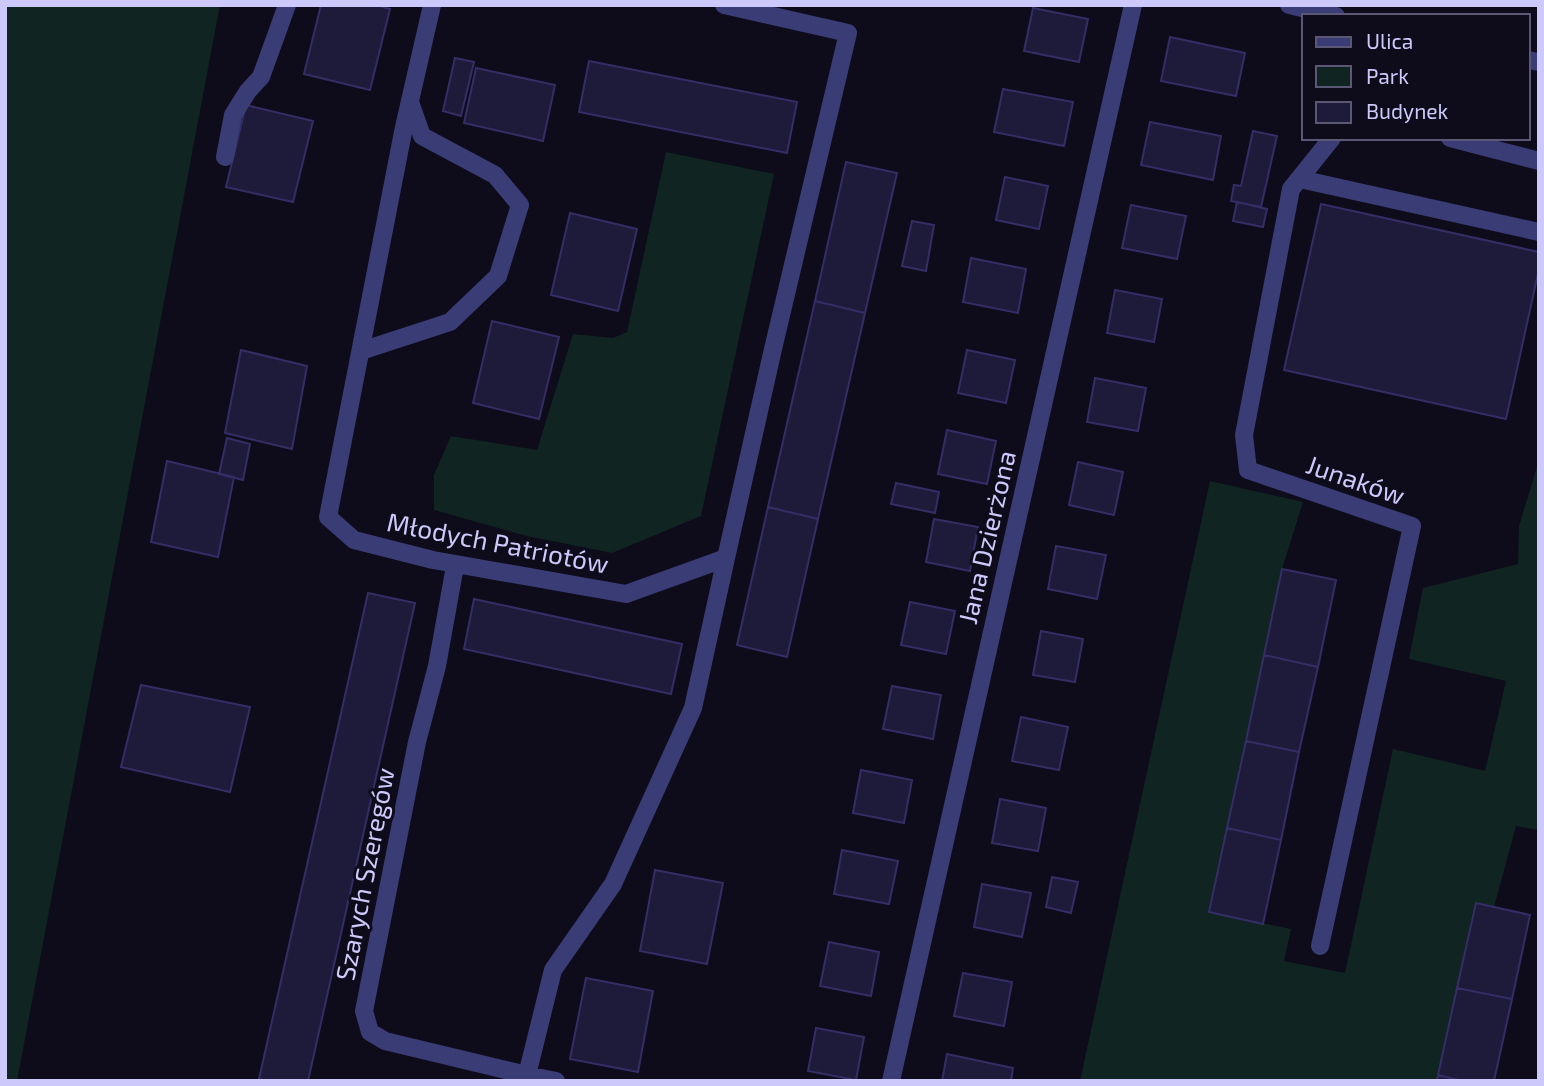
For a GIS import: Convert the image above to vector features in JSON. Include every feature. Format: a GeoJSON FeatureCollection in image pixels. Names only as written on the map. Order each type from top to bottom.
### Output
{"type":"FeatureCollection","features":[{"type":"Feature","properties":{"kind":"street"},"geometry":{"type":"LineString","coordinates":[[225,157],[233,115],[248,91],[261,77],[287,5]]}},
{"type":"Feature","properties":{"kind":"street","name":"Młodych Patriotów"},"geometry":{"type":"LineString","coordinates":[[432,5],[404,127],[328,517],[354,540],[455,566],[626,594],[726,558]]}},
{"type":"Feature","properties":{"kind":"street"},"geometry":{"type":"LineString","coordinates":[[527,1075],[553,970],[613,884],[693,708],[772,349],[848,33],[724,5]]}},
{"type":"Feature","properties":{"kind":"street","name":"Jana Dzierżona"},"geometry":{"type":"LineString","coordinates":[[891,1081],[1133,5]]}},
{"type":"Feature","properties":{"kind":"street"},"geometry":{"type":"LineString","coordinates":[[1291,5],[1328,14]]}},
{"type":"Feature","properties":{"kind":"street"},"geometry":{"type":"LineString","coordinates":[[361,351],[450,321],[498,276],[520,205],[495,175],[422,136],[410,102]]}},
{"type":"Feature","properties":{"kind":"street","name":"Junaków"},"geometry":{"type":"LineString","coordinates":[[1320,946],[1412,526],[1248,470],[1244,435],[1292,189],[1330,140]]}},
{"type":"Feature","properties":{"kind":"street"},"geometry":{"type":"LineString","coordinates":[[1458,140],[1539,161]]}},
{"type":"Feature","properties":{"kind":"street"},"geometry":{"type":"LineString","coordinates":[[1300,179],[1539,232]]}},
{"type":"Feature","properties":{"kind":"street","name":"Szarych Szeregów"},"geometry":{"type":"LineString","coordinates":[[455,566],[438,661],[417,742],[363,1011],[370,1032],[385,1041],[556,1081]]}},
{"type":"Feature","properties":{"kind":"green space"},"geometry":{"type":"Polygon","coordinates":[[[5,5],[220,5],[17,1081],[5,1081],[5,5]]]}},
{"type":"Feature","properties":{"kind":"green space"},"geometry":{"type":"Polygon","coordinates":[[[666,152],[774,174],[701,516],[612,553],[527,536],[434,510],[434,475],[451,436],[537,450],[573,334],[613,338],[627,332],[666,152]]]}},
{"type":"Feature","properties":{"kind":"green space"},"geometry":{"type":"Polygon","coordinates":[[[1539,460],[1539,830],[1516,826],[1494,907],[1476,903],[1437,1081],[1080,1081],[1210,481],[1303,502],[1282,569],[1209,912],[1291,929],[1284,961],[1345,973],[1393,749],[1485,771],[1506,681],[1409,659],[1423,588],[1518,564],[1519,526],[1539,460]]]}},
{"type":"Feature","properties":{"kind":"building"},"geometry":{"type":"Polygon","coordinates":[[[321,5],[376,5],[390,9],[370,90],[304,74],[321,5]]]}},
{"type":"Feature","properties":{"kind":"building"},"geometry":{"type":"Polygon","coordinates":[[[1033,8],[1088,19],[1079,62],[1024,51],[1033,8]]]}},
{"type":"Feature","properties":{"kind":"building"},"geometry":{"type":"Polygon","coordinates":[[[1170,37],[1245,53],[1236,96],[1161,81],[1170,37]]]}},
{"type":"Feature","properties":{"kind":"building"},"geometry":{"type":"Polygon","coordinates":[[[455,58],[474,62],[461,116],[443,111],[455,58]]]}},
{"type":"Feature","properties":{"kind":"building"},"geometry":{"type":"Polygon","coordinates":[[[589,61],[797,102],[787,153],[579,112],[589,61]]]}},
{"type":"Feature","properties":{"kind":"building"},"geometry":{"type":"Polygon","coordinates":[[[476,68],[555,85],[543,141],[464,123],[476,68]]]}},
{"type":"Feature","properties":{"kind":"building"},"geometry":{"type":"Polygon","coordinates":[[[1003,89],[1073,102],[1064,146],[994,132],[1003,89]]]}},
{"type":"Feature","properties":{"kind":"building"},"geometry":{"type":"Polygon","coordinates":[[[246,105],[313,121],[293,202],[226,187],[246,105]]]}},
{"type":"Feature","properties":{"kind":"building"},"geometry":{"type":"Polygon","coordinates":[[[1150,122],[1221,136],[1213,180],[1141,165],[1150,122]]]}},
{"type":"Feature","properties":{"kind":"building"},"geometry":{"type":"Polygon","coordinates":[[[1253,131],[1277,136],[1261,207],[1231,201],[1234,185],[1241,186],[1253,131]]]}},
{"type":"Feature","properties":{"kind":"building"},"geometry":{"type":"Polygon","coordinates":[[[846,162],[897,173],[865,313],[815,301],[846,162]]]}},
{"type":"Feature","properties":{"kind":"building"},"geometry":{"type":"Polygon","coordinates":[[[1005,177],[1048,186],[1039,229],[996,220],[1005,177]]]}},
{"type":"Feature","properties":{"kind":"building"},"geometry":{"type":"Polygon","coordinates":[[[1237,202],[1267,209],[1263,227],[1233,221],[1237,202]]]}},
{"type":"Feature","properties":{"kind":"building"},"geometry":{"type":"Polygon","coordinates":[[[1321,204],[1539,252],[1539,269],[1506,419],[1284,370],[1321,204]]]}},
{"type":"Feature","properties":{"kind":"building"},"geometry":{"type":"Polygon","coordinates":[[[1131,205],[1186,216],[1177,259],[1122,248],[1131,205]]]}},
{"type":"Feature","properties":{"kind":"building"},"geometry":{"type":"Polygon","coordinates":[[[570,213],[637,229],[618,311],[551,295],[570,213]]]}},
{"type":"Feature","properties":{"kind":"building"},"geometry":{"type":"Polygon","coordinates":[[[912,221],[934,225],[926,271],[902,266],[912,221]]]}},
{"type":"Feature","properties":{"kind":"building"},"geometry":{"type":"Polygon","coordinates":[[[971,258],[1026,269],[1018,313],[963,302],[971,258]]]}},
{"type":"Feature","properties":{"kind":"building"},"geometry":{"type":"Polygon","coordinates":[[[1115,290],[1162,299],[1154,342],[1107,333],[1115,290]]]}},
{"type":"Feature","properties":{"kind":"building"},"geometry":{"type":"Polygon","coordinates":[[[815,301],[865,313],[818,519],[768,507],[815,301]]]}},
{"type":"Feature","properties":{"kind":"building"},"geometry":{"type":"Polygon","coordinates":[[[492,321],[559,337],[539,419],[473,403],[492,321]]]}},
{"type":"Feature","properties":{"kind":"building"},"geometry":{"type":"Polygon","coordinates":[[[241,350],[307,366],[292,449],[225,433],[241,350]]]}},
{"type":"Feature","properties":{"kind":"building"},"geometry":{"type":"Polygon","coordinates":[[[967,350],[1015,360],[1006,403],[958,393],[967,350]]]}},
{"type":"Feature","properties":{"kind":"building"},"geometry":{"type":"Polygon","coordinates":[[[1095,378],[1146,388],[1138,431],[1087,422],[1095,378]]]}},
{"type":"Feature","properties":{"kind":"building"},"geometry":{"type":"Polygon","coordinates":[[[947,430],[996,441],[987,484],[938,474],[947,430]]]}},
{"type":"Feature","properties":{"kind":"building"},"geometry":{"type":"Polygon","coordinates":[[[227,438],[250,444],[243,480],[219,474],[227,438]]]}},
{"type":"Feature","properties":{"kind":"building"},"geometry":{"type":"Polygon","coordinates":[[[167,461],[234,477],[218,557],[151,542],[167,461]]]}},
{"type":"Feature","properties":{"kind":"building"},"geometry":{"type":"Polygon","coordinates":[[[1078,462],[1123,472],[1114,515],[1069,505],[1078,462]]]}},
{"type":"Feature","properties":{"kind":"building"},"geometry":{"type":"Polygon","coordinates":[[[896,483],[939,492],[935,513],[891,504],[896,483]]]}},
{"type":"Feature","properties":{"kind":"building"},"geometry":{"type":"Polygon","coordinates":[[[768,507],[818,519],[787,657],[737,645],[768,507]]]}},
{"type":"Feature","properties":{"kind":"building"},"geometry":{"type":"Polygon","coordinates":[[[934,519],[978,527],[970,571],[926,562],[934,519]]]}},
{"type":"Feature","properties":{"kind":"building"},"geometry":{"type":"Polygon","coordinates":[[[1056,546],[1106,555],[1097,599],[1048,589],[1056,546]]]}},
{"type":"Feature","properties":{"kind":"building"},"geometry":{"type":"Polygon","coordinates":[[[1282,569],[1336,580],[1318,667],[1264,655],[1282,569]]]}},
{"type":"Feature","properties":{"kind":"building"},"geometry":{"type":"Polygon","coordinates":[[[368,593],[415,603],[308,1081],[267,1081],[259,1079],[368,593]]]}},
{"type":"Feature","properties":{"kind":"building"},"geometry":{"type":"Polygon","coordinates":[[[474,599],[682,644],[671,694],[464,649],[474,599]]]}},
{"type":"Feature","properties":{"kind":"building"},"geometry":{"type":"Polygon","coordinates":[[[910,602],[955,611],[946,654],[901,645],[910,602]]]}},
{"type":"Feature","properties":{"kind":"building"},"geometry":{"type":"Polygon","coordinates":[[[1041,631],[1083,639],[1075,682],[1033,675],[1041,631]]]}},
{"type":"Feature","properties":{"kind":"building"},"geometry":{"type":"Polygon","coordinates":[[[1264,655],[1318,667],[1299,752],[1246,741],[1264,655]]]}},
{"type":"Feature","properties":{"kind":"building"},"geometry":{"type":"Polygon","coordinates":[[[141,685],[250,707],[230,792],[121,767],[141,685]]]}},
{"type":"Feature","properties":{"kind":"building"},"geometry":{"type":"Polygon","coordinates":[[[892,686],[941,695],[933,739],[883,729],[892,686]]]}},
{"type":"Feature","properties":{"kind":"building"},"geometry":{"type":"Polygon","coordinates":[[[1021,717],[1068,727],[1059,770],[1012,761],[1021,717]]]}},
{"type":"Feature","properties":{"kind":"building"},"geometry":{"type":"Polygon","coordinates":[[[1246,741],[1299,752],[1281,840],[1227,828],[1246,741]]]}},
{"type":"Feature","properties":{"kind":"building"},"geometry":{"type":"Polygon","coordinates":[[[861,770],[912,780],[904,823],[853,813],[861,770]]]}},
{"type":"Feature","properties":{"kind":"building"},"geometry":{"type":"Polygon","coordinates":[[[1000,799],[1046,808],[1038,851],[992,843],[1000,799]]]}},
{"type":"Feature","properties":{"kind":"building"},"geometry":{"type":"Polygon","coordinates":[[[1227,828],[1281,840],[1263,924],[1209,912],[1227,828]]]}},
{"type":"Feature","properties":{"kind":"building"},"geometry":{"type":"Polygon","coordinates":[[[842,850],[898,861],[889,904],[834,894],[842,850]]]}},
{"type":"Feature","properties":{"kind":"building"},"geometry":{"type":"Polygon","coordinates":[[[655,870],[723,883],[707,964],[640,951],[655,870]]]}},
{"type":"Feature","properties":{"kind":"building"},"geometry":{"type":"Polygon","coordinates":[[[1052,877],[1078,882],[1071,913],[1046,907],[1052,877]]]}},
{"type":"Feature","properties":{"kind":"building"},"geometry":{"type":"Polygon","coordinates":[[[982,884],[1031,893],[1022,937],[974,927],[982,884]]]}},
{"type":"Feature","properties":{"kind":"building"},"geometry":{"type":"Polygon","coordinates":[[[1476,903],[1530,915],[1512,999],[1457,988],[1476,903]]]}},
{"type":"Feature","properties":{"kind":"building"},"geometry":{"type":"Polygon","coordinates":[[[829,942],[879,952],[871,996],[820,986],[829,942]]]}},
{"type":"Feature","properties":{"kind":"building"},"geometry":{"type":"Polygon","coordinates":[[[963,973],[1012,982],[1004,1026],[954,1016],[963,973]]]}},
{"type":"Feature","properties":{"kind":"building"},"geometry":{"type":"Polygon","coordinates":[[[586,978],[653,991],[638,1072],[570,1059],[586,978]]]}},
{"type":"Feature","properties":{"kind":"building"},"geometry":{"type":"Polygon","coordinates":[[[1457,988],[1512,999],[1494,1081],[1463,1081],[1438,1075],[1457,988]]]}},
{"type":"Feature","properties":{"kind":"building"},"geometry":{"type":"Polygon","coordinates":[[[816,1028],[864,1037],[856,1080],[808,1071],[816,1028]]]}},
{"type":"Feature","properties":{"kind":"building"},"geometry":{"type":"Polygon","coordinates":[[[947,1054],[1013,1068],[1011,1081],[942,1081],[947,1054]]]}},
{"type":"Feature","properties":{"kind":"building"},"geometry":{"type":"Polygon","coordinates":[[[1438,1075],[1463,1081],[1437,1081],[1438,1075]]]}}]}
